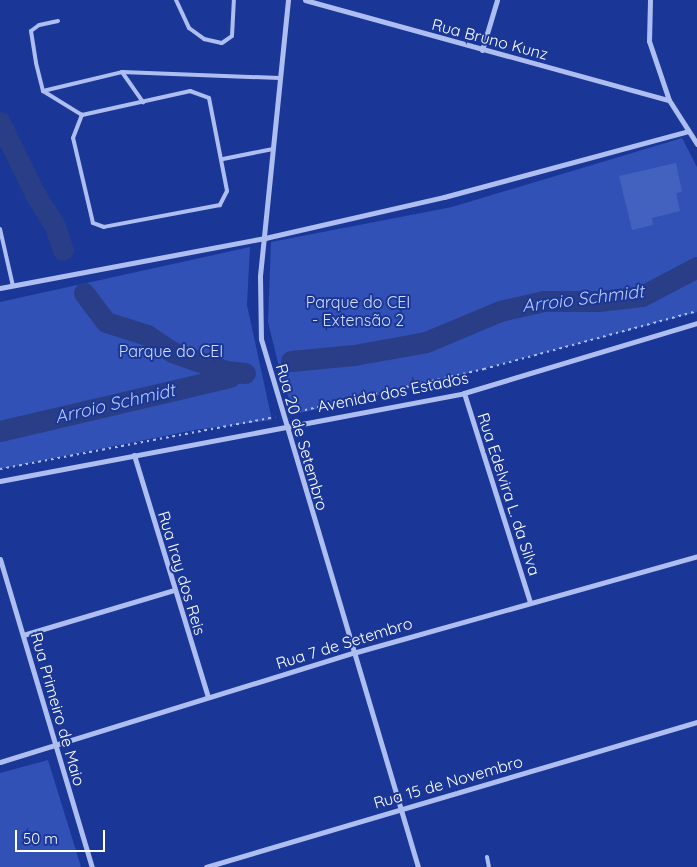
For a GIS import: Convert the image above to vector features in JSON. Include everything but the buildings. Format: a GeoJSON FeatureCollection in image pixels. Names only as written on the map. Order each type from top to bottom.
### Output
{"type":"FeatureCollection","features":[{"type":"Feature","properties":{"kind":"street","name":"Rua 20 de Setembro"},"geometry":{"type":"LineString","coordinates":[[288,0],[260,277],[261,339],[399,810],[418,867]]}},
{"type":"Feature","properties":{"kind":"street","name":"Rua Bruno Kunz"},"geometry":{"type":"LineString","coordinates":[[305,0],[670,100]]}},
{"type":"Feature","properties":{"kind":"street"},"geometry":{"type":"LineString","coordinates":[[482,50],[497,0]]}},
{"type":"Feature","properties":{"kind":"street"},"geometry":{"type":"LineString","coordinates":[[650,0],[649,40],[670,100],[697,144]]}},
{"type":"Feature","properties":{"kind":"street"},"geometry":{"type":"LineString","coordinates":[[0,288],[265,238],[444,197],[688,131]]}},
{"type":"Feature","properties":{"kind":"street","name":"Avenida dos Estados"},"geometry":{"type":"LineString","coordinates":[[0,481],[464,393],[697,323]]}},
{"type":"Feature","properties":{"kind":"street","name":"Rua Edelvira L. da Silva"},"geometry":{"type":"LineString","coordinates":[[464,393],[530,602]]}},
{"type":"Feature","properties":{"kind":"street","name":"Rua Iray dos Reis"},"geometry":{"type":"LineString","coordinates":[[134,455],[208,698]]}},
{"type":"Feature","properties":{"kind":"street","name":"Rua 7 de Setembro"},"geometry":{"type":"LineString","coordinates":[[0,762],[56,747],[353,653],[697,556]]}},
{"type":"Feature","properties":{"kind":"street","name":"Rua Primeiro de Maio"},"geometry":{"type":"LineString","coordinates":[[0,558],[92,867]]}},
{"type":"Feature","properties":{"kind":"street"},"geometry":{"type":"LineString","coordinates":[[23,635],[174,590]]}},
{"type":"Feature","properties":{"kind":"street","name":"Rua 15 de Novembro"},"geometry":{"type":"LineString","coordinates":[[206,867],[697,722]]}},
{"type":"Feature","properties":{"kind":"lane"},"geometry":{"type":"LineString","coordinates":[[176,0],[189,28],[204,39],[222,43],[232,36],[234,0]]}},
{"type":"Feature","properties":{"kind":"lane"},"geometry":{"type":"LineString","coordinates":[[58,21],[39,25],[31,31],[43,91],[82,115],[190,91],[209,98],[223,159],[227,191],[220,205],[104,227],[97,226],[93,222],[73,138],[82,115]]}},
{"type":"Feature","properties":{"kind":"lane"},"geometry":{"type":"LineString","coordinates":[[43,91],[122,72],[280,78]]}},
{"type":"Feature","properties":{"kind":"lane"},"geometry":{"type":"LineString","coordinates":[[122,72],[144,102]]}},
{"type":"Feature","properties":{"kind":"lane"},"geometry":{"type":"LineString","coordinates":[[223,159],[273,149]]}},
{"type":"Feature","properties":{"kind":"lane"},"geometry":{"type":"LineString","coordinates":[[0,229],[12,286]]}},
{"type":"Feature","properties":{"kind":"lane"},"geometry":{"type":"LineString","coordinates":[[487,857],[489,867]]}},
{"type":"Feature","properties":{"kind":"path"},"geometry":{"type":"LineString","coordinates":[[0,469],[194,430],[283,416],[484,369],[697,312]]}},
{"type":"Feature","properties":{"kind":"green space","name":"Parque do CEI - Extensão 2"},"geometry":{"type":"Polygon","coordinates":[[[682,138],[697,167],[697,312],[407,389],[295,414],[283,383],[268,322],[271,242],[452,207],[682,138]]]}},
{"type":"Feature","properties":{"kind":"green space","name":"Parque do CEI"},"geometry":{"type":"Polygon","coordinates":[[[250,247],[247,305],[272,420],[194,430],[0,469],[0,302],[250,247]]]}},
{"type":"Feature","properties":{"kind":"green space"},"geometry":{"type":"Polygon","coordinates":[[[48,760],[81,867],[0,867],[0,773],[48,760]]]}},
{"type":"Feature","properties":{"kind":"waterway"},"geometry":{"type":"LineString","coordinates":[[0,122],[35,194],[55,226],[63,250]]}},
{"type":"Feature","properties":{"kind":"waterway","name":"Arroio Schmidt"},"geometry":{"type":"LineString","coordinates":[[291,361],[354,355],[426,342],[500,311],[544,301],[599,301],[642,296],[697,267]]}},
{"type":"Feature","properties":{"kind":"waterway"},"geometry":{"type":"LineString","coordinates":[[84,293],[106,322],[147,335],[172,352],[226,371],[245,373]]}},
{"type":"Feature","properties":{"kind":"waterway","name":"Arroio Schmidt"},"geometry":{"type":"LineString","coordinates":[[0,431],[230,377]]}}]}
